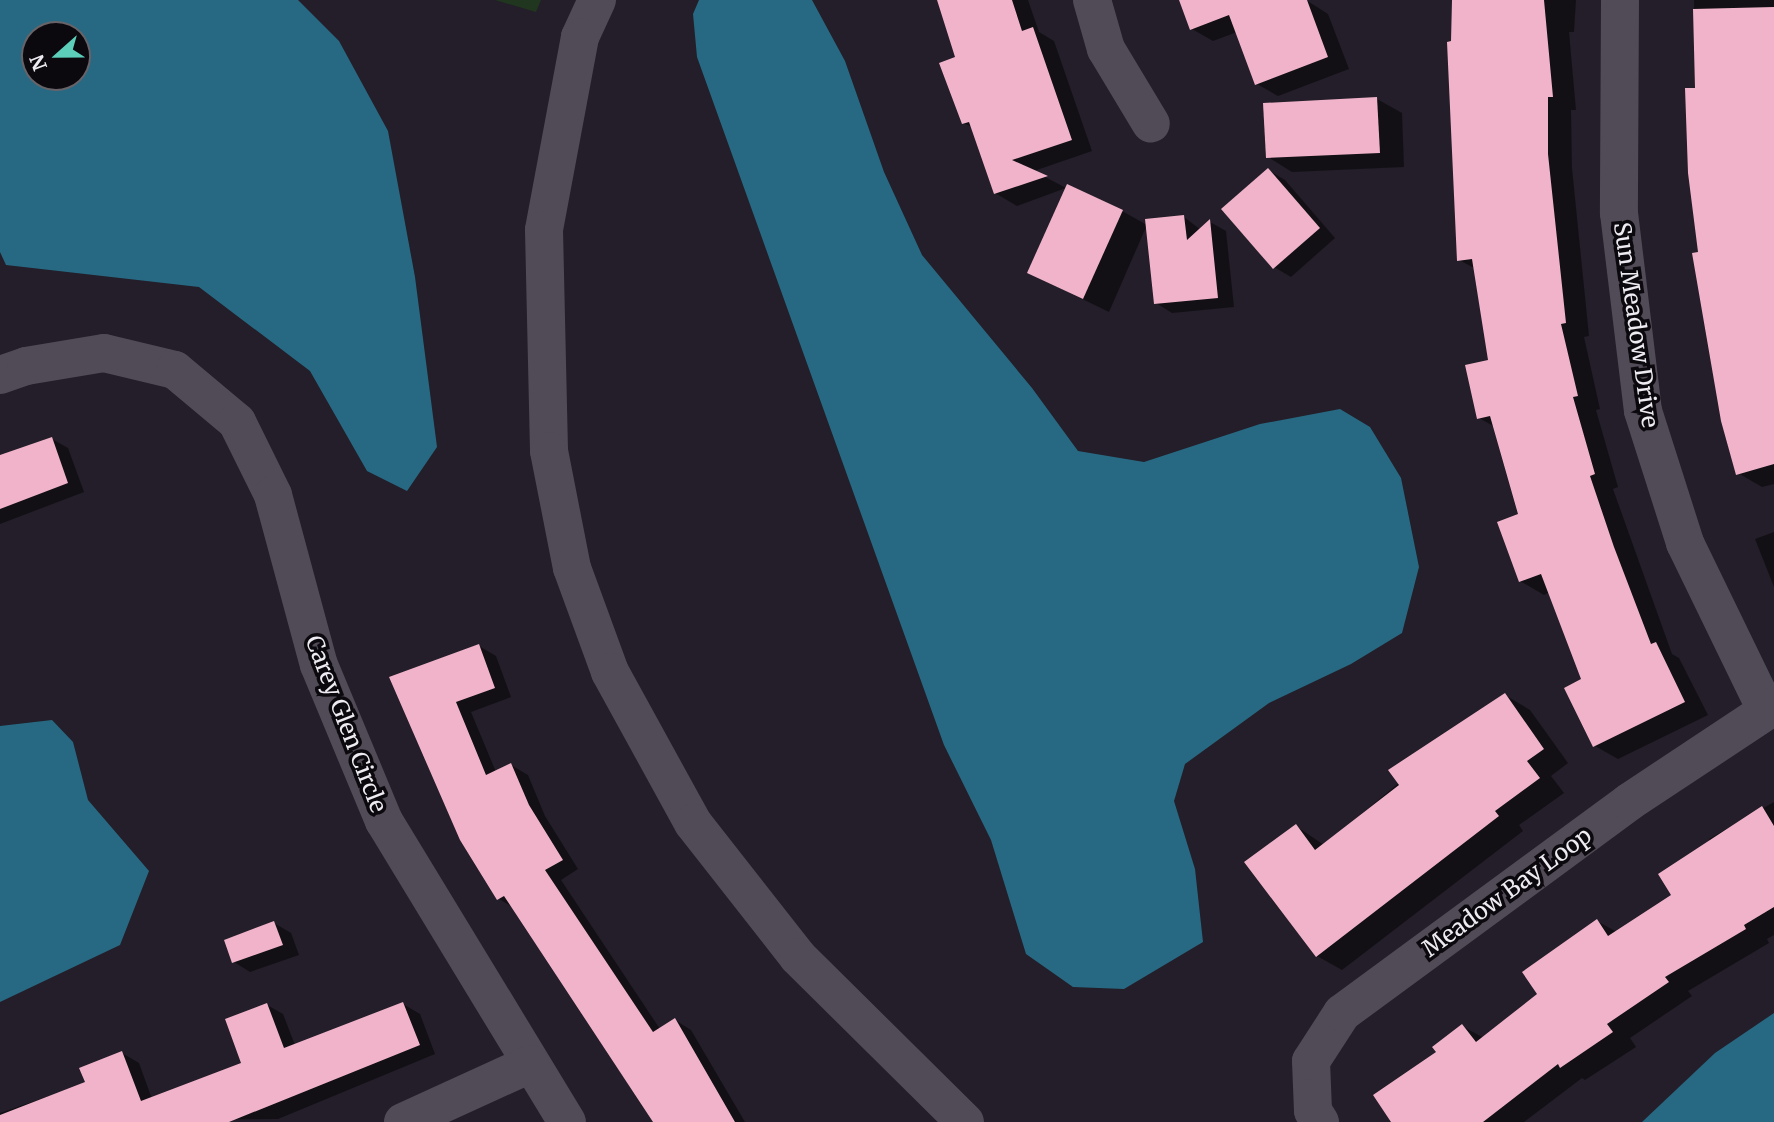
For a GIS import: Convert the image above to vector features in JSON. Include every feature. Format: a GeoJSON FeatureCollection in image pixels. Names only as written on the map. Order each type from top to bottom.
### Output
{"type":"FeatureCollection","features":[{"type":"Feature","properties":{"kind":"street"},"geometry":{"type":"LineString","coordinates":[[597,0],[580,37],[544,230],[549,452],[572,568],[610,672],[693,823],[799,957],[965,1122]]}},
{"type":"Feature","properties":{"kind":"street"},"geometry":{"type":"LineString","coordinates":[[1092,0],[1106,49],[1151,124]]}},
{"type":"Feature","properties":{"kind":"street","name":"Sun Meadow Drive"},"geometry":{"type":"LineString","coordinates":[[1619,0],[1619,213],[1643,411],[1685,543],[1770,708]]}},
{"type":"Feature","properties":{"kind":"street","name":"Carey Glen Circle"},"geometry":{"type":"LineString","coordinates":[[0,375],[26,366],[104,353],[175,370],[237,422],[273,495],[319,665],[384,821],[567,1122]]}},
{"type":"Feature","properties":{"kind":"street","name":"Meadow Bay Loop"},"geometry":{"type":"LineString","coordinates":[[1320,1122],[1313,1111],[1311,1061],[1342,1013],[1629,802],[1770,708]]}},
{"type":"Feature","properties":{"kind":"street"},"geometry":{"type":"LineString","coordinates":[[402,1122],[530,1064]]}},
{"type":"Feature","properties":{"kind":"green space"},"geometry":{"type":"Polygon","coordinates":[[[495,0],[541,0],[536,12],[495,0]]]}},
{"type":"Feature","properties":{"kind":"water"},"geometry":{"type":"Polygon","coordinates":[[[0,0],[298,0],[339,41],[388,131],[415,277],[437,447],[407,491],[367,471],[310,371],[199,287],[6,265],[0,252],[0,0]]]}},
{"type":"Feature","properties":{"kind":"water"},"geometry":{"type":"Polygon","coordinates":[[[699,0],[812,0],[845,61],[884,172],[922,255],[1032,388],[1078,451],[1144,462],[1260,424],[1340,409],[1370,427],[1401,478],[1419,567],[1402,633],[1351,664],[1269,703],[1185,764],[1174,801],[1195,869],[1203,942],[1124,989],[1073,987],[1026,954],[991,840],[944,745],[697,57],[693,14],[699,0]]]}},
{"type":"Feature","properties":{"kind":"water"},"geometry":{"type":"Polygon","coordinates":[[[52,720],[73,742],[88,800],[149,871],[120,945],[0,1002],[0,726],[52,720]]]}},
{"type":"Feature","properties":{"kind":"water"},"geometry":{"type":"Polygon","coordinates":[[[1774,1013],[1774,1122],[1642,1122],[1715,1053],[1774,1013]]]}},
{"type":"Feature","properties":{"kind":"building"},"geometry":{"type":"Polygon","coordinates":[[[937,0],[1012,0],[1022,31],[1033,27],[1072,140],[1012,160],[1048,176],[994,194],[969,122],[962,124],[939,63],[955,57],[937,0]]]}},
{"type":"Feature","properties":{"kind":"building"},"geometry":{"type":"Polygon","coordinates":[[[1179,0],[1307,0],[1328,57],[1255,85],[1229,15],[1190,30],[1179,0]]]}},
{"type":"Feature","properties":{"kind":"building"},"geometry":{"type":"Polygon","coordinates":[[[1452,0],[1544,0],[1553,97],[1548,97],[1548,154],[1566,323],[1561,324],[1578,396],[1573,397],[1595,474],[1590,476],[1614,547],[1651,644],[1656,642],[1685,702],[1593,747],[1564,688],[1581,679],[1541,574],[1519,582],[1497,522],[1518,514],[1490,416],[1477,419],[1465,365],[1488,360],[1472,259],[1457,261],[1447,42],[1451,41],[1452,0]]]}},
{"type":"Feature","properties":{"kind":"building"},"geometry":{"type":"Polygon","coordinates":[[[1774,7],[1774,464],[1736,475],[1721,421],[1692,253],[1698,252],[1688,173],[1685,88],[1695,88],[1693,9],[1774,7]]]}},
{"type":"Feature","properties":{"kind":"building"},"geometry":{"type":"Polygon","coordinates":[[[1377,97],[1380,153],[1266,158],[1263,103],[1377,97]]]}},
{"type":"Feature","properties":{"kind":"building"},"geometry":{"type":"Polygon","coordinates":[[[1268,168],[1320,228],[1273,269],[1221,209],[1268,168]]]}},
{"type":"Feature","properties":{"kind":"building"},"geometry":{"type":"Polygon","coordinates":[[[1067,184],[1123,210],[1083,299],[1027,273],[1067,184]]]}},
{"type":"Feature","properties":{"kind":"building"},"geometry":{"type":"Polygon","coordinates":[[[1184,215],[1187,240],[1210,219],[1218,298],[1154,304],[1145,219],[1184,215]]]}},
{"type":"Feature","properties":{"kind":"building"},"geometry":{"type":"Polygon","coordinates":[[[52,437],[68,483],[0,509],[0,455],[52,437]]]}},
{"type":"Feature","properties":{"kind":"building"},"geometry":{"type":"Polygon","coordinates":[[[479,644],[495,688],[456,702],[486,775],[511,763],[529,805],[563,860],[545,870],[653,1032],[675,1018],[735,1122],[653,1122],[504,896],[497,900],[460,840],[389,677],[479,644]]]}},
{"type":"Feature","properties":{"kind":"building"},"geometry":{"type":"Polygon","coordinates":[[[1505,693],[1544,749],[1527,761],[1540,778],[1495,811],[1499,816],[1316,957],[1244,862],[1296,824],[1315,850],[1399,785],[1388,770],[1505,693]]]}},
{"type":"Feature","properties":{"kind":"building"},"geometry":{"type":"Polygon","coordinates":[[[1762,806],[1774,826],[1774,907],[1744,925],[1746,929],[1665,977],[1669,982],[1607,1024],[1613,1032],[1560,1068],[1558,1064],[1483,1122],[1391,1122],[1373,1095],[1436,1052],[1432,1047],[1462,1024],[1476,1042],[1537,994],[1522,972],[1597,919],[1608,936],[1671,895],[1658,874],[1762,806]]]}},
{"type":"Feature","properties":{"kind":"building"},"geometry":{"type":"Polygon","coordinates":[[[274,921],[283,945],[232,963],[224,940],[274,921]]]}},
{"type":"Feature","properties":{"kind":"building"},"geometry":{"type":"Polygon","coordinates":[[[403,1002],[420,1045],[229,1122],[0,1122],[0,1115],[85,1082],[79,1068],[122,1051],[141,1101],[241,1063],[225,1019],[267,1003],[284,1048],[403,1002]]]}}]}
